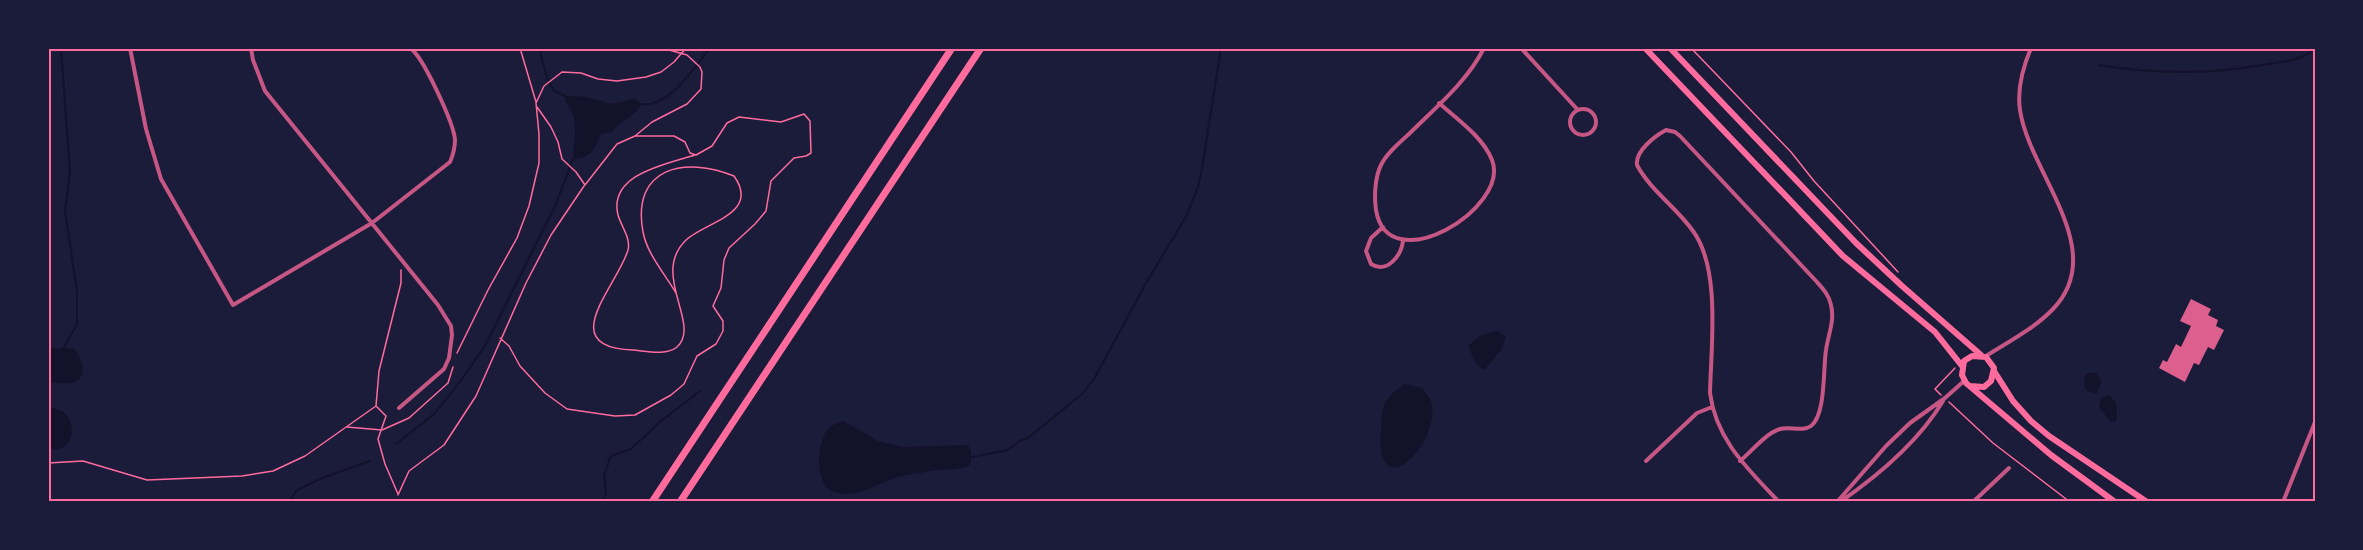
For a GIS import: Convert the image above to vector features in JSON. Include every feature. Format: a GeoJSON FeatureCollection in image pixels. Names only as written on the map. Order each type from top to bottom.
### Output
{"type":"FeatureCollection","features":[{"type":"Feature","properties":{"kind":"main road"},"geometry":{"type":"LineString","coordinates":[[652,502],[952,48]]}},
{"type":"Feature","properties":{"kind":"main road"},"geometry":{"type":"LineString","coordinates":[[680,502],[981,48]]}},
{"type":"Feature","properties":{"kind":"main road"},"geometry":{"type":"LineString","coordinates":[[1645,48],[1843,256],[1935,332],[1962,366]]}},
{"type":"Feature","properties":{"kind":"main road"},"geometry":{"type":"LineString","coordinates":[[1670,48],[1856,243],[1902,286],[1992,363],[1994,371],[2013,401],[2031,421],[2049,436],[2148,502]]}},
{"type":"Feature","properties":{"kind":"main road"},"geometry":{"type":"LineString","coordinates":[[1983,356],[1968,358],[1962,366],[1964,381],[2051,454],[2115,502]]}},
{"type":"Feature","properties":{"kind":"main road"},"geometry":{"type":"LineString","coordinates":[[1970,386],[1979,388],[1988,384],[1994,371]]}},
{"type":"Feature","properties":{"kind":"street"},"geometry":{"type":"LineString","coordinates":[[130,48],[146,129],[161,179],[233,305],[372,224],[450,162],[455,138],[451,123],[422,59],[410,48]]}},
{"type":"Feature","properties":{"kind":"street"},"geometry":{"type":"LineString","coordinates":[[251,48],[253,60],[265,91],[438,305],[451,326],[449,358],[444,369],[399,408]]}},
{"type":"Feature","properties":{"kind":"street"},"geometry":{"type":"LineString","coordinates":[[1440,103],[1476,137],[1492,161],[1494,177],[1490,190],[1468,214],[1450,228],[1416,241],[1403,241],[1383,227],[1377,218],[1375,206],[1377,178],[1382,164],[1391,151],[1469,71],[1484,48]]}},
{"type":"Feature","properties":{"kind":"street"},"geometry":{"type":"LineString","coordinates":[[1521,48],[1578,110]]}},
{"type":"Feature","properties":{"kind":"street"},"geometry":{"type":"LineString","coordinates":[[1983,356],[2054,309],[2069,286],[2074,266],[2069,232],[2028,138],[2020,108],[2024,68],[2031,48]]}},
{"type":"Feature","properties":{"kind":"street"},"geometry":{"type":"LineString","coordinates":[[1586,108],[1595,115],[1597,124],[1591,133],[1580,134],[1571,128],[1570,118],[1578,110],[1586,108]]}},
{"type":"Feature","properties":{"kind":"street"},"geometry":{"type":"LineString","coordinates":[[1740,461],[1775,431],[1805,428],[1816,420],[1821,403],[1826,352],[1831,332],[1831,306],[1828,296],[1817,282],[1698,154],[1675,132],[1666,130],[1641,151],[1636,161],[1642,173],[1695,234],[1707,256],[1711,295],[1710,393],[1712,407],[1724,438],[1740,461],[1779,502]]}},
{"type":"Feature","properties":{"kind":"street"},"geometry":{"type":"LineString","coordinates":[[1383,227],[1371,238],[1365,251],[1371,264],[1381,267],[1389,264],[1397,257],[1403,241]]}},
{"type":"Feature","properties":{"kind":"street"},"geometry":{"type":"LineString","coordinates":[[1838,502],[1886,446],[1923,412],[1945,398],[1964,381]]}},
{"type":"Feature","properties":{"kind":"street"},"geometry":{"type":"LineString","coordinates":[[1838,502],[1882,469],[1919,433],[1945,398]]}},
{"type":"Feature","properties":{"kind":"street"},"geometry":{"type":"LineString","coordinates":[[1646,461],[1697,413],[1712,407]]}},
{"type":"Feature","properties":{"kind":"street"},"geometry":{"type":"LineString","coordinates":[[2283,502],[2315,422]]}},
{"type":"Feature","properties":{"kind":"street"},"geometry":{"type":"LineString","coordinates":[[1973,502],[2009,468]]}},
{"type":"Feature","properties":{"kind":"path"},"geometry":{"type":"LineString","coordinates":[[455,358],[488,290],[517,238],[529,206],[538,163],[540,134],[536,103],[520,48]]}},
{"type":"Feature","properties":{"kind":"path"},"geometry":{"type":"LineString","coordinates":[[376,406],[386,416],[378,439],[385,464],[398,495],[410,471],[444,445],[476,396],[500,338],[551,235],[585,185],[617,144],[687,104],[700,89],[702,72],[700,67],[683,54],[662,48]]}},
{"type":"Feature","properties":{"kind":"path"},"geometry":{"type":"LineString","coordinates":[[536,103],[544,86],[562,72],[581,73],[598,79],[617,81],[646,77],[661,72],[683,54],[686,48]]}},
{"type":"Feature","properties":{"kind":"path"},"geometry":{"type":"LineString","coordinates":[[1691,48],[1791,152],[1814,181],[1901,275]]}},
{"type":"Feature","properties":{"kind":"path"},"geometry":{"type":"LineString","coordinates":[[536,103],[558,142],[562,159],[576,172],[585,185]]}},
{"type":"Feature","properties":{"kind":"path"},"geometry":{"type":"LineString","coordinates":[[500,338],[509,346],[520,366],[545,393],[567,409],[615,416],[635,416],[671,395],[684,384],[696,356],[716,344],[723,331],[723,321],[713,306],[721,288],[724,260],[729,248],[766,211],[771,181],[794,158],[811,153],[810,121],[804,114],[781,122],[740,117],[727,123],[712,146],[696,155],[631,179],[621,190],[617,202],[618,214],[628,240],[628,248],[600,304],[594,328],[596,338],[602,346],[613,350],[672,351],[680,344],[684,321],[672,278],[674,260],[680,246],[692,234],[729,216],[740,201],[741,185],[734,176],[705,168],[684,167],[666,170],[653,180],[644,197],[643,234],[650,252],[676,293]]}},
{"type":"Feature","properties":{"kind":"path"},"geometry":{"type":"LineString","coordinates":[[634,136],[675,136],[685,142],[690,153],[696,155]]}},
{"type":"Feature","properties":{"kind":"path"},"geometry":{"type":"LineString","coordinates":[[48,463],[83,461],[147,480],[242,476],[273,471],[305,456],[376,406],[379,371],[401,283],[401,261]]}},
{"type":"Feature","properties":{"kind":"path"},"geometry":{"type":"LineString","coordinates":[[347,427],[382,430],[409,418],[448,383],[453,368]]}},
{"type":"Feature","properties":{"kind":"path"},"geometry":{"type":"LineString","coordinates":[[1935,389],[1947,378]]}},
{"type":"Feature","properties":{"kind":"path"},"geometry":{"type":"LineString","coordinates":[[1955,408],[1993,443],[2070,502]]}},
{"type":"Feature","properties":{"kind":"shaded area"},"geometry":{"type":"Polygon","coordinates":[[[565,96],[587,97],[611,104],[635,99],[641,104],[612,132],[601,134],[594,149],[588,155],[573,159],[574,121],[565,96]]]}},
{"type":"Feature","properties":{"kind":"shaded area"},"geometry":{"type":"Polygon","coordinates":[[[1497,331],[1506,336],[1502,349],[1484,370],[1476,363],[1469,345],[1480,336],[1497,331]]]}},
{"type":"Feature","properties":{"kind":"shaded area"},"geometry":{"type":"Polygon","coordinates":[[[48,346],[56,349],[73,348],[79,356],[83,371],[79,379],[68,383],[48,382],[48,346]]]}},
{"type":"Feature","properties":{"kind":"shaded area"},"geometry":{"type":"Polygon","coordinates":[[[2088,373],[2096,373],[2102,382],[2096,394],[2086,390],[2084,384],[2088,373]]]}},
{"type":"Feature","properties":{"kind":"shaded area"},"geometry":{"type":"Polygon","coordinates":[[[1405,384],[1422,388],[1430,399],[1432,415],[1428,432],[1420,448],[1409,460],[1398,467],[1388,466],[1382,454],[1383,408],[1388,398],[1405,384]]]}},
{"type":"Feature","properties":{"kind":"shaded area"},"geometry":{"type":"Polygon","coordinates":[[[2109,395],[2116,403],[2115,422],[2111,422],[2099,407],[2101,398],[2109,395]]]}},
{"type":"Feature","properties":{"kind":"shaded area"},"geometry":{"type":"Polygon","coordinates":[[[48,407],[62,411],[71,424],[70,440],[61,449],[48,449],[48,407]]]}},
{"type":"Feature","properties":{"kind":"shaded area"},"geometry":{"type":"Polygon","coordinates":[[[843,421],[878,441],[903,447],[967,445],[971,449],[971,464],[957,469],[936,470],[900,477],[850,494],[834,492],[828,489],[821,476],[819,460],[821,444],[828,429],[843,421]]]}},
{"type":"Feature","properties":{"kind":"building"},"geometry":{"type":"Polygon","coordinates":[[[2191,299],[2211,309],[2208,315],[2218,320],[2216,326],[2224,330],[2214,350],[2208,347],[2199,365],[2194,363],[2185,382],[2159,368],[2163,360],[2167,362],[2176,344],[2181,347],[2191,326],[2180,321],[2191,299]]]}},
{"type":"Feature","properties":{"kind":"waterway"},"geometry":{"type":"LineString","coordinates":[[61,48],[70,172],[65,211],[77,292],[77,324],[63,349]]}},
{"type":"Feature","properties":{"kind":"waterway"},"geometry":{"type":"LineString","coordinates":[[541,48],[548,80]]}},
{"type":"Feature","properties":{"kind":"waterway"},"geometry":{"type":"LineString","coordinates":[[641,104],[652,104],[671,93],[689,75],[710,48]]}},
{"type":"Feature","properties":{"kind":"waterway"},"geometry":{"type":"LineString","coordinates":[[972,457],[1008,450],[1019,441],[1028,438],[1082,394],[1094,379],[1146,283],[1187,215],[1198,187],[1221,48]]}},
{"type":"Feature","properties":{"kind":"waterway"},"geometry":{"type":"LineString","coordinates":[[2098,65],[2162,72],[2204,72],[2293,60],[2315,49]]}},
{"type":"Feature","properties":{"kind":"waterway"},"geometry":{"type":"LineString","coordinates":[[550,84],[554,91],[565,96]]}},
{"type":"Feature","properties":{"kind":"waterway"},"geometry":{"type":"LineString","coordinates":[[396,444],[434,414],[485,346],[556,204],[573,159]]}},
{"type":"Feature","properties":{"kind":"waterway"},"geometry":{"type":"LineString","coordinates":[[603,502],[606,492],[604,475],[611,456],[631,449],[660,422],[700,391]]}},
{"type":"Feature","properties":{"kind":"waterway"},"geometry":{"type":"LineString","coordinates":[[289,502],[297,490],[322,478],[370,461]]}}]}
